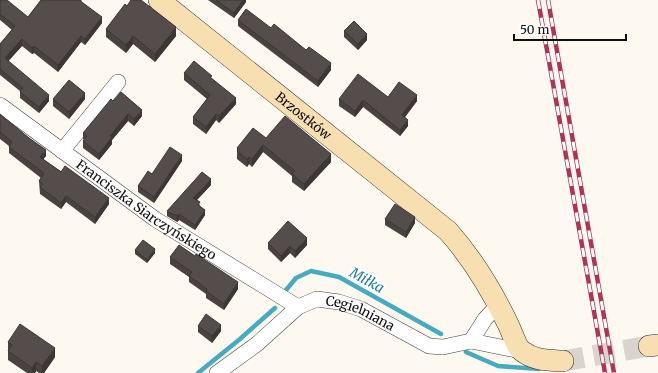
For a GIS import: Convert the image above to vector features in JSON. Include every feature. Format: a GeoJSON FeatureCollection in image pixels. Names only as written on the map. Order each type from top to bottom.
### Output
{"type":"FeatureCollection","features":[{"type":"Feature","properties":{"kind":"street","name":"Brzostków"},"geometry":{"type":"LineString","coordinates":[[160,0],[448,231],[475,265],[498,304],[521,351]]}},
{"type":"Feature","properties":{"kind":"street"},"geometry":{"type":"LineString","coordinates":[[62,151],[118,82]]}},
{"type":"Feature","properties":{"kind":"street","name":"Franciszka Siarczyńskiego"},"geometry":{"type":"LineString","coordinates":[[0,106],[155,219],[298,307]]}},
{"type":"Feature","properties":{"kind":"street","name":"Cegielniana"},"geometry":{"type":"LineString","coordinates":[[217,373],[257,344],[298,307],[317,299],[339,302],[361,309],[429,346],[443,347],[471,341],[521,351]]}},
{"type":"Feature","properties":{"kind":"street"},"geometry":{"type":"LineString","coordinates":[[471,341],[485,319],[498,304]]}},
{"type":"Feature","properties":{"kind":"street"},"geometry":{"type":"LineString","coordinates":[[521,351],[541,360],[563,360]]}},
{"type":"Feature","properties":{"kind":"building"},"geometry":{"type":"Polygon","coordinates":[[[0,0],[7,0],[28,17],[41,0],[79,0],[102,17],[85,39],[81,36],[58,65],[34,46],[32,48],[22,39],[5,58],[49,95],[39,107],[20,92],[23,88],[0,69],[0,44],[15,26],[0,14],[0,0]]]}},
{"type":"Feature","properties":{"kind":"building"},"geometry":{"type":"Polygon","coordinates":[[[131,0],[141,0],[176,27],[155,54],[133,36],[126,45],[106,29],[125,4],[127,6],[131,0]]]}},
{"type":"Feature","properties":{"kind":"building"},"geometry":{"type":"Polygon","coordinates":[[[216,0],[243,0],[234,13],[216,0]]]}},
{"type":"Feature","properties":{"kind":"building"},"geometry":{"type":"Polygon","coordinates":[[[246,9],[271,28],[274,24],[306,50],[309,47],[331,63],[318,81],[238,20],[246,9]]]}},
{"type":"Feature","properties":{"kind":"building"},"geometry":{"type":"Polygon","coordinates":[[[354,21],[367,34],[358,44],[344,31],[354,21]]]}},
{"type":"Feature","properties":{"kind":"building"},"geometry":{"type":"Polygon","coordinates":[[[194,61],[212,76],[210,77],[236,98],[219,116],[216,114],[206,127],[193,117],[210,95],[184,73],[194,61]]]}},
{"type":"Feature","properties":{"kind":"building"},"geometry":{"type":"Polygon","coordinates":[[[358,74],[388,97],[399,82],[417,95],[402,115],[408,120],[400,130],[363,100],[355,111],[339,99],[358,74]]]}},
{"type":"Feature","properties":{"kind":"building"},"geometry":{"type":"Polygon","coordinates":[[[69,80],[85,93],[69,112],[53,99],[69,80]]]}},
{"type":"Feature","properties":{"kind":"building"},"geometry":{"type":"Polygon","coordinates":[[[121,92],[142,110],[134,119],[128,114],[110,136],[112,137],[99,154],[83,141],[87,136],[83,133],[111,99],[113,101],[121,92]]]}},
{"type":"Feature","properties":{"kind":"building"},"geometry":{"type":"Polygon","coordinates":[[[0,114],[46,150],[40,157],[61,172],[65,166],[109,198],[95,217],[66,196],[61,203],[40,187],[43,184],[39,181],[44,173],[9,147],[12,142],[0,132],[0,114]]]}},
{"type":"Feature","properties":{"kind":"building"},"geometry":{"type":"Polygon","coordinates":[[[285,116],[331,154],[304,184],[292,174],[295,171],[263,145],[252,159],[249,157],[247,159],[237,151],[239,149],[237,148],[253,128],[266,138],[285,116]]]}},
{"type":"Feature","properties":{"kind":"building"},"geometry":{"type":"Polygon","coordinates":[[[170,147],[182,155],[154,197],[138,186],[148,171],[152,174],[170,147]]]}},
{"type":"Feature","properties":{"kind":"building"},"geometry":{"type":"Polygon","coordinates":[[[202,172],[211,179],[193,198],[200,202],[198,205],[205,210],[195,225],[179,214],[177,216],[167,211],[202,172]]]}},
{"type":"Feature","properties":{"kind":"building"},"geometry":{"type":"Polygon","coordinates":[[[395,204],[415,217],[406,232],[385,219],[395,204]]]}},
{"type":"Feature","properties":{"kind":"building"},"geometry":{"type":"Polygon","coordinates":[[[288,221],[307,238],[295,251],[290,246],[281,256],[268,243],[288,221]]]}},
{"type":"Feature","properties":{"kind":"building"},"geometry":{"type":"Polygon","coordinates":[[[143,240],[155,249],[147,260],[135,250],[143,240]]]}},
{"type":"Feature","properties":{"kind":"building"},"geometry":{"type":"Polygon","coordinates":[[[179,245],[195,256],[196,254],[238,282],[224,304],[189,276],[192,272],[170,257],[179,245]]]}},
{"type":"Feature","properties":{"kind":"building"},"geometry":{"type":"Polygon","coordinates":[[[206,314],[221,325],[212,336],[198,326],[206,314]]]}},
{"type":"Feature","properties":{"kind":"building"},"geometry":{"type":"Polygon","coordinates":[[[20,324],[55,348],[42,366],[36,362],[32,368],[8,351],[12,345],[8,342],[20,324]]]}},
{"type":"Feature","properties":{"kind":"waterway","name":"Miłka"},"geometry":{"type":"LineString","coordinates":[[282,295],[296,278],[311,271],[339,277],[441,334]]}},
{"type":"Feature","properties":{"kind":"waterway","name":"Miłka"},"geometry":{"type":"LineString","coordinates":[[198,373],[275,308]]}},
{"type":"Feature","properties":{"kind":"waterway","name":"Miłka"},"geometry":{"type":"LineString","coordinates":[[466,352],[498,366],[539,369]]}},
{"type":"Feature","properties":{"kind":"tunnel"},"geometry":{"type":"LineString","coordinates":[[563,361],[649,346]]}},
{"type":"Feature","properties":{"kind":"railway"},"geometry":{"type":"LineString","coordinates":[[538,0],[605,373]]}},
{"type":"Feature","properties":{"kind":"railway"},"geometry":{"type":"LineString","coordinates":[[548,0],[614,373]]}}]}
